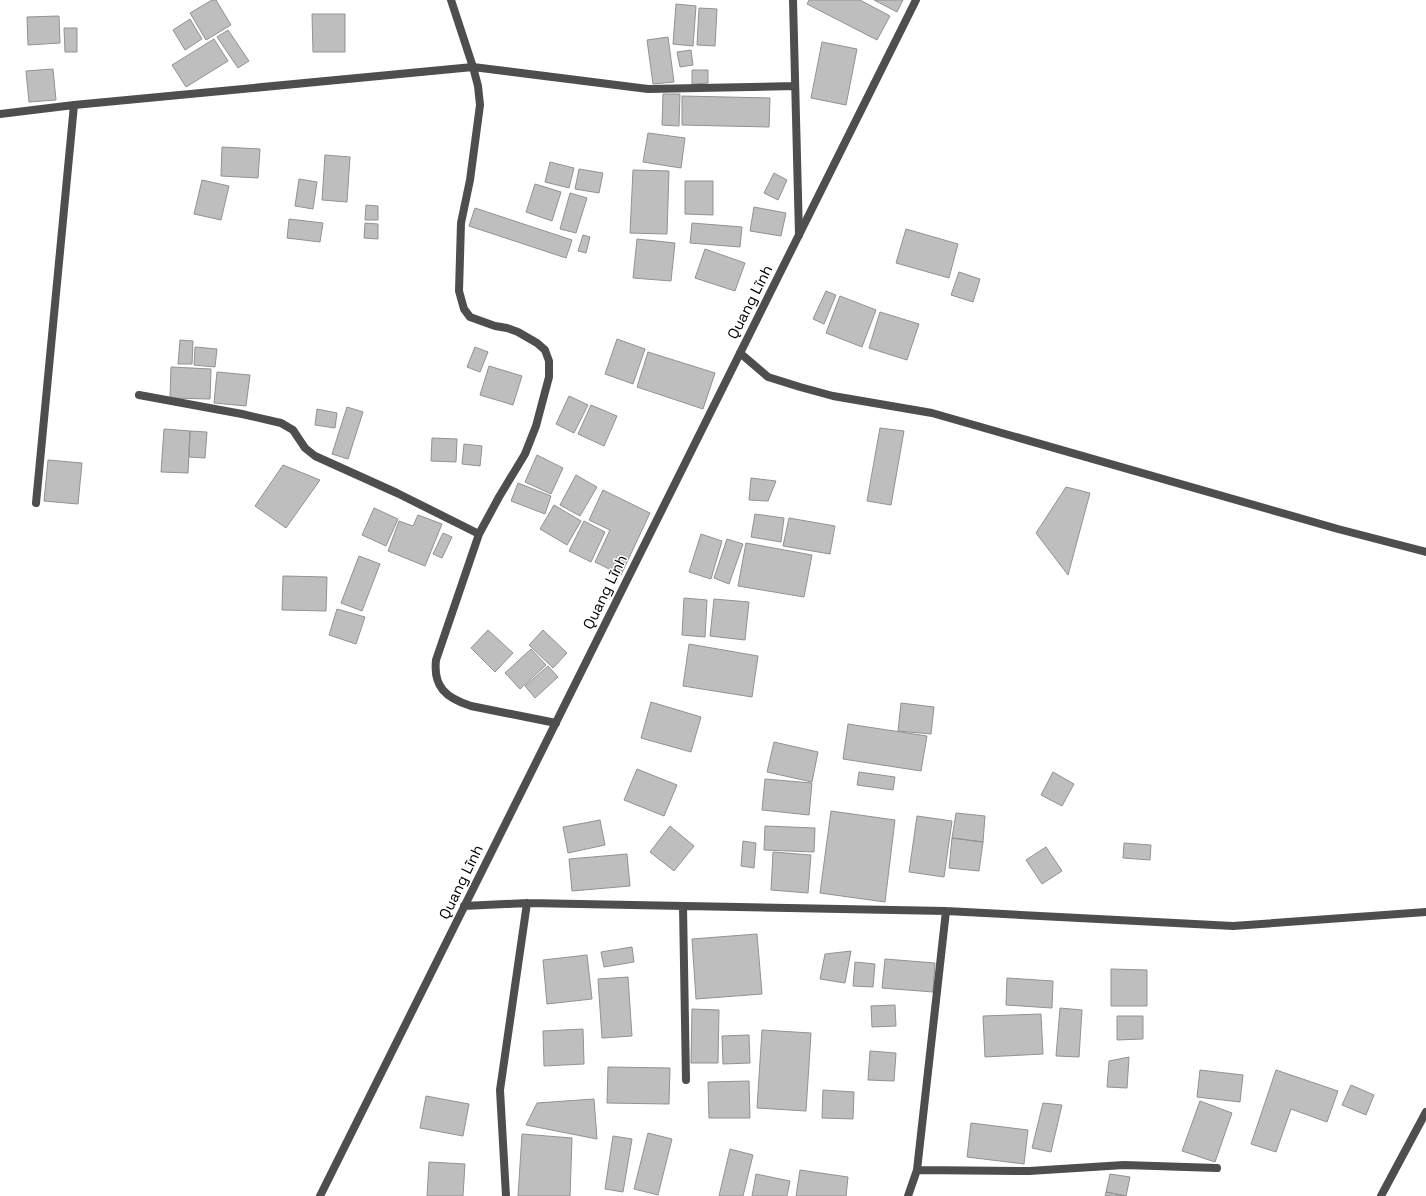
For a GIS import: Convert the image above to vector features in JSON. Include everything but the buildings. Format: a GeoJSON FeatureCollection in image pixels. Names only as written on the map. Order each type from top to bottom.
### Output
{"type":"FeatureCollection","features":[{"type":"Feature","properties":{"kind":"street"},"geometry":{"type":"LineString","coordinates":[[451,0],[473,67],[478,86],[480,105],[470,180],[461,223],[459,291],[464,309],[470,317],[518,332],[537,343],[544,350],[549,361],[549,377],[536,426],[525,454],[479,534],[436,660],[435,670],[437,681],[445,693],[458,702],[556,723]]}},
{"type":"Feature","properties":{"kind":"street"},"geometry":{"type":"LineString","coordinates":[[793,0],[799,235]]}},
{"type":"Feature","properties":{"kind":"street","name":"Quang Lĩnh"},"geometry":{"type":"LineString","coordinates":[[320,1196],[916,0]]}},
{"type":"Feature","properties":{"kind":"street"},"geometry":{"type":"LineString","coordinates":[[0,114],[74,105],[473,67],[648,89],[795,86]]}},
{"type":"Feature","properties":{"kind":"street"},"geometry":{"type":"LineString","coordinates":[[36,503],[74,105]]}},
{"type":"Feature","properties":{"kind":"street"},"geometry":{"type":"LineString","coordinates":[[740,353],[768,377],[800,387],[833,396],[932,413],[1338,529],[1426,552]]}},
{"type":"Feature","properties":{"kind":"street"},"geometry":{"type":"LineString","coordinates":[[139,395],[242,414],[281,424],[293,430],[305,448],[315,456],[397,493],[479,534]]}},
{"type":"Feature","properties":{"kind":"street"},"geometry":{"type":"LineString","coordinates":[[506,1196],[500,1090],[527,903]]}},
{"type":"Feature","properties":{"kind":"street"},"geometry":{"type":"LineString","coordinates":[[464,906],[527,903],[946,911],[1233,926],[1426,912]]}},
{"type":"Feature","properties":{"kind":"street"},"geometry":{"type":"LineString","coordinates":[[683,906],[686,1080]]}},
{"type":"Feature","properties":{"kind":"street"},"geometry":{"type":"LineString","coordinates":[[908,1196],[918,1170],[946,911]]}},
{"type":"Feature","properties":{"kind":"street"},"geometry":{"type":"LineString","coordinates":[[1381,1196],[1426,1112]]}},
{"type":"Feature","properties":{"kind":"street"},"geometry":{"type":"LineString","coordinates":[[918,1170],[1029,1171],[1124,1165],[1217,1168]]}}]}
